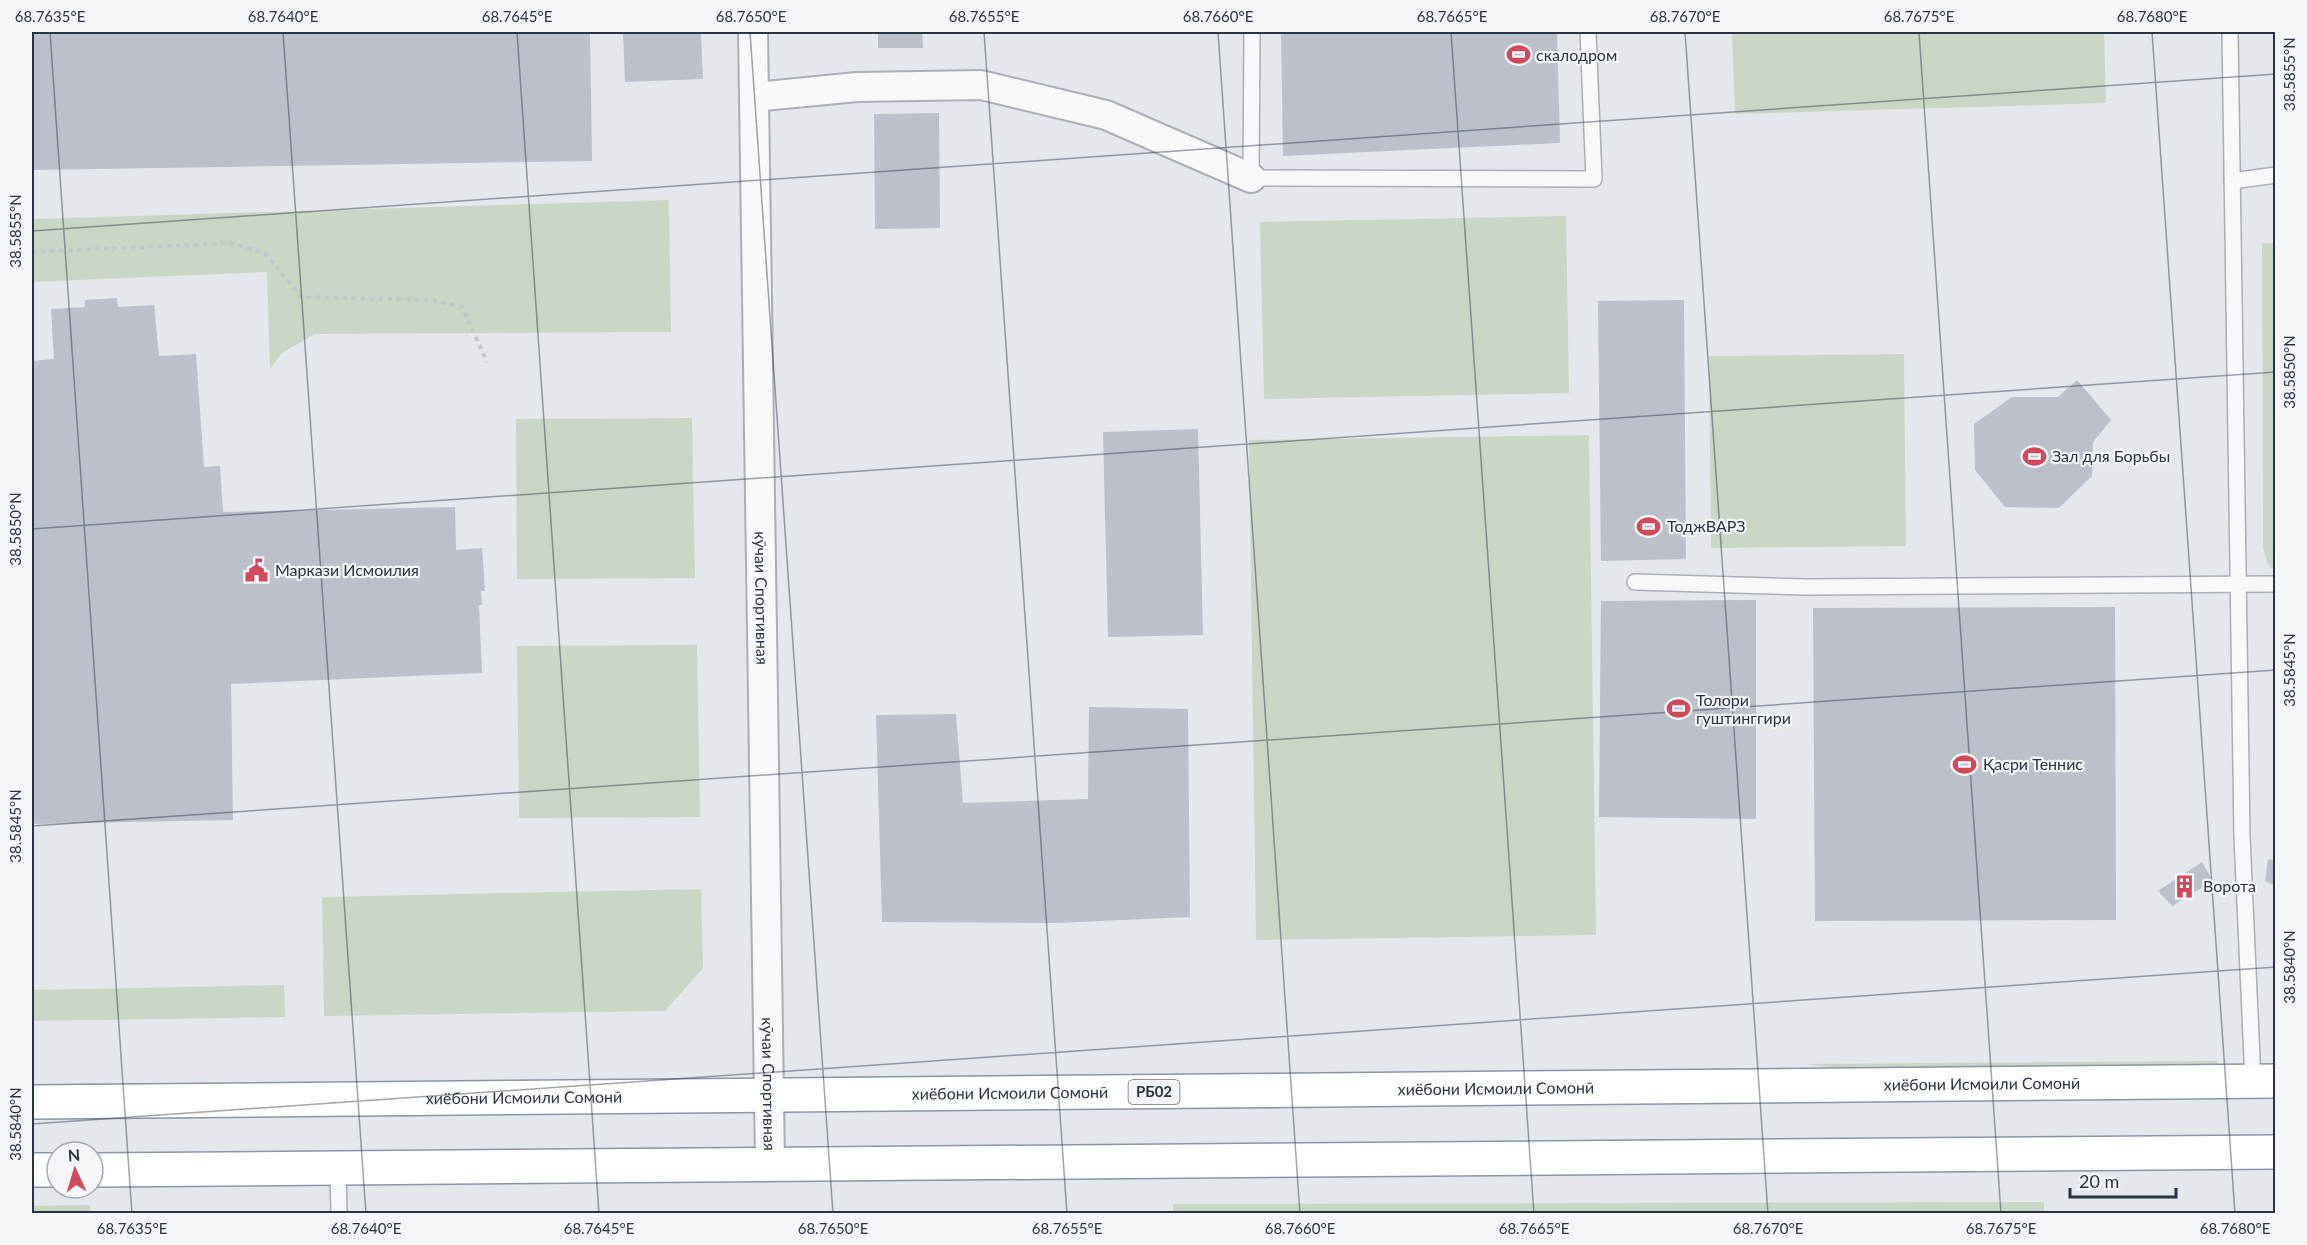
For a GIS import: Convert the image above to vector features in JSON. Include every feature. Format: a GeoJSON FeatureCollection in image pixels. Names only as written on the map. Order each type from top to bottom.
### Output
{"type":"FeatureCollection","features":[{"type":"Feature","properties":{"kind":"highway","name":"хиёбони Исмоили Сомонӣ"},"geometry":{"type":"LineString","coordinates":[[32,1102],[2264,1081]]}},
{"type":"Feature","properties":{"kind":"highway"},"geometry":{"type":"LineString","coordinates":[[105,1170],[2276,1152]]}},
{"type":"Feature","properties":{"kind":"street","name":"кӯчаи Спортивная"},"geometry":{"type":"LineString","coordinates":[[753,32],[770,1164]]}},
{"type":"Feature","properties":{"kind":"street"},"geometry":{"type":"LineString","coordinates":[[754,97],[857,87],[981,85],[1106,115],[1251,178]]}},
{"type":"Feature","properties":{"kind":"lane"},"geometry":{"type":"LineString","coordinates":[[1252,32],[1251,178],[1593,179],[1588,32]]}},
{"type":"Feature","properties":{"kind":"lane"},"geometry":{"type":"LineString","coordinates":[[2230,32],[2242,837],[2264,1081]]}},
{"type":"Feature","properties":{"kind":"lane"},"geometry":{"type":"LineString","coordinates":[[2232,181],[2276,175]]}},
{"type":"Feature","properties":{"kind":"lane"},"geometry":{"type":"LineString","coordinates":[[1635,582],[1806,587],[2276,584]]}},
{"type":"Feature","properties":{"kind":"lane"},"geometry":{"type":"LineString","coordinates":[[338,1168],[339,1214]]}},
{"type":"Feature","properties":{"kind":"path"},"geometry":{"type":"LineString","coordinates":[[32,252],[231,243],[266,254],[301,297],[432,300],[462,307],[487,362]]}},
{"type":"Feature","properties":{"kind":"green space"},"geometry":{"type":"Polygon","coordinates":[[[1732,32],[2104,32],[2106,103],[1735,114],[1732,32]]]}},
{"type":"Feature","properties":{"kind":"green space"},"geometry":{"type":"Polygon","coordinates":[[[669,200],[671,332],[315,334],[282,353],[270,369],[267,272],[32,282],[32,219],[669,200]]]}},
{"type":"Feature","properties":{"kind":"green space"},"geometry":{"type":"Polygon","coordinates":[[[1566,216],[1569,393],[1264,399],[1260,222],[1566,216]]]}},
{"type":"Feature","properties":{"kind":"green space"},"geometry":{"type":"Polygon","coordinates":[[[2262,243],[2276,243],[2275,572],[2268,564],[2263,548],[2262,243]]]}},
{"type":"Feature","properties":{"kind":"green space"},"geometry":{"type":"Polygon","coordinates":[[[1904,354],[1906,546],[1711,548],[1709,356],[1904,354]]]}},
{"type":"Feature","properties":{"kind":"green space"},"geometry":{"type":"Polygon","coordinates":[[[692,418],[695,578],[517,579],[516,419],[692,418]]]}},
{"type":"Feature","properties":{"kind":"green space"},"geometry":{"type":"Polygon","coordinates":[[[1589,435],[1596,935],[1256,940],[1249,440],[1589,435]]]}},
{"type":"Feature","properties":{"kind":"green space"},"geometry":{"type":"Polygon","coordinates":[[[697,645],[700,817],[519,818],[517,646],[697,645]]]}},
{"type":"Feature","properties":{"kind":"green space"},"geometry":{"type":"Polygon","coordinates":[[[701,889],[703,968],[665,1011],[324,1016],[322,897],[701,889]]]}},
{"type":"Feature","properties":{"kind":"green space"},"geometry":{"type":"Polygon","coordinates":[[[284,985],[285,1017],[32,1021],[32,990],[284,985]]]}},
{"type":"Feature","properties":{"kind":"green space"},"geometry":{"type":"Polygon","coordinates":[[[2217,1061],[2218,1077],[1885,1076],[1806,1064],[2217,1061]]]}},
{"type":"Feature","properties":{"kind":"green space"},"geometry":{"type":"Polygon","coordinates":[[[2044,1202],[2044,1213],[1173,1214],[1173,1204],[2044,1202]]]}},
{"type":"Feature","properties":{"kind":"green space"},"geometry":{"type":"Polygon","coordinates":[[[90,1205],[90,1213],[32,1213],[32,1206],[90,1205]]]}},
{"type":"Feature","properties":{"kind":"building"},"geometry":{"type":"Polygon","coordinates":[[[32,32],[590,32],[592,161],[32,170],[32,32]]]}},
{"type":"Feature","properties":{"kind":"building"},"geometry":{"type":"Polygon","coordinates":[[[623,32],[701,32],[703,79],[625,82],[623,32]]]}},
{"type":"Feature","properties":{"kind":"building"},"geometry":{"type":"Polygon","coordinates":[[[878,32],[922,32],[923,48],[878,48],[878,32]]]}},
{"type":"Feature","properties":{"kind":"building"},"geometry":{"type":"Polygon","coordinates":[[[1281,32],[1557,32],[1560,143],[1283,156],[1281,32]]]}},
{"type":"Feature","properties":{"kind":"building"},"geometry":{"type":"Polygon","coordinates":[[[939,113],[940,228],[875,229],[874,114],[939,113]]]}},
{"type":"Feature","properties":{"kind":"building","name":"Маркази Исмоилия"},"geometry":{"type":"Polygon","coordinates":[[[117,298],[118,307],[154,305],[159,356],[196,354],[204,467],[220,466],[223,512],[455,507],[456,550],[482,548],[485,591],[481,591],[482,605],[479,605],[482,673],[231,684],[233,820],[32,824],[32,361],[54,359],[51,309],[85,307],[85,300],[117,298]]]}},
{"type":"Feature","properties":{"kind":"building"},"geometry":{"type":"Polygon","coordinates":[[[1684,300],[1686,559],[1601,561],[1598,301],[1684,300]]]}},
{"type":"Feature","properties":{"kind":"building","name":"Зал для Борьбы"},"geometry":{"type":"Polygon","coordinates":[[[2077,380],[2111,420],[2093,442],[2092,476],[2059,508],[2005,507],[1975,470],[1974,424],[2012,397],[2058,397],[2077,380]]]}},
{"type":"Feature","properties":{"kind":"building"},"geometry":{"type":"Polygon","coordinates":[[[1198,429],[1203,635],[1108,637],[1103,432],[1198,429]]]}},
{"type":"Feature","properties":{"kind":"building","name":"Толори гуштинггири"},"geometry":{"type":"Polygon","coordinates":[[[1756,600],[1756,819],[1599,817],[1601,601],[1756,600]]]}},
{"type":"Feature","properties":{"kind":"building","name":"Қасри Теннис"},"geometry":{"type":"Polygon","coordinates":[[[2115,607],[2116,920],[1815,921],[1813,608],[2115,607]]]}},
{"type":"Feature","properties":{"kind":"building"},"geometry":{"type":"Polygon","coordinates":[[[1089,707],[1188,709],[1190,917],[1056,923],[882,922],[876,715],[956,714],[963,803],[1088,799],[1089,707]]]}},
{"type":"Feature","properties":{"kind":"building","name":"Ворота"},"geometry":{"type":"Polygon","coordinates":[[[2268,859],[2276,861],[2276,886],[2265,881],[2268,859]]]}},
{"type":"Feature","properties":{"kind":"building","name":"Ворота"},"geometry":{"type":"Polygon","coordinates":[[[2202,862],[2213,881],[2172,906],[2158,891],[2202,862]]]}},
{"type":"Feature","properties":{"kind":"place","name":"скалодром"},"geometry":{"type":"Point","coordinates":[1518,55]}},
{"type":"Feature","properties":{"kind":"place","name":"Зал для Борьбы"},"geometry":{"type":"Point","coordinates":[2034,456]}},
{"type":"Feature","properties":{"kind":"place","name":"ТоджВАРЗ"},"geometry":{"type":"Point","coordinates":[1649,526]}},
{"type":"Feature","properties":{"kind":"place","name":"Маркази Исмоилия"},"geometry":{"type":"Point","coordinates":[257,570]}},
{"type":"Feature","properties":{"kind":"place","name":"Толори гуштинггири"},"geometry":{"type":"Point","coordinates":[1678,709]}},
{"type":"Feature","properties":{"kind":"place","name":"Қасри Теннис"},"geometry":{"type":"Point","coordinates":[1965,764]}},
{"type":"Feature","properties":{"kind":"place","name":"Ворота"},"geometry":{"type":"Point","coordinates":[2185,886]}}]}
